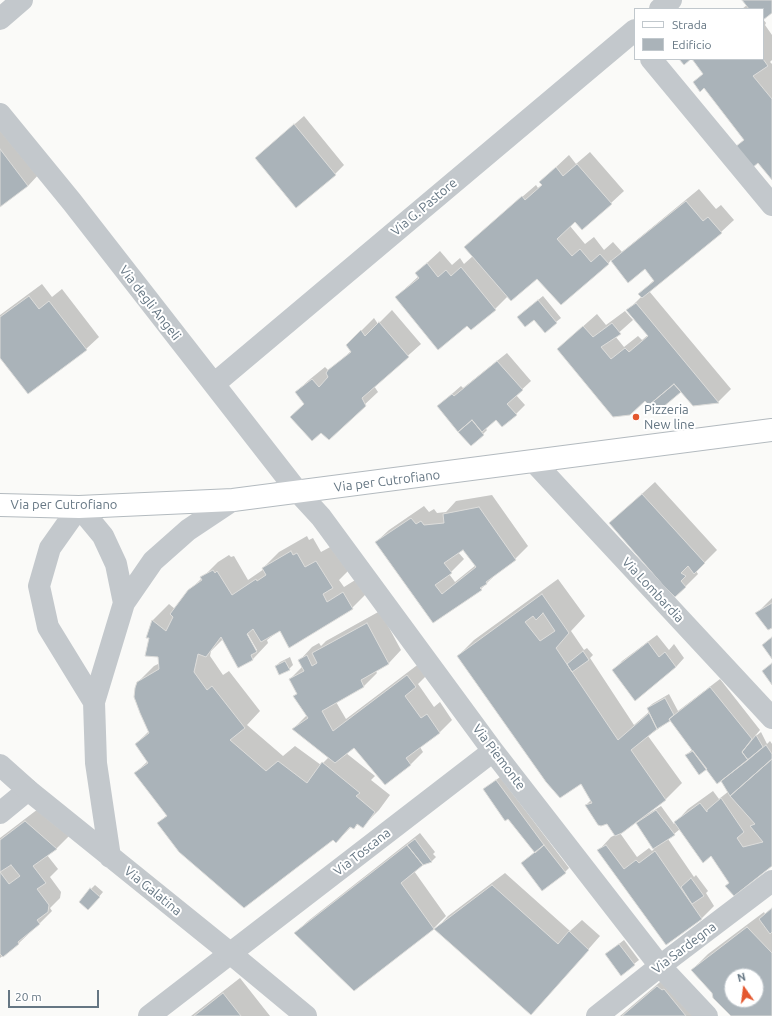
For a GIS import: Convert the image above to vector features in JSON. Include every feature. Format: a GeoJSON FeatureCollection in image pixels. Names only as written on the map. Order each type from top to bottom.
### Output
{"type":"FeatureCollection","features":[{"type":"Feature","properties":{"kind":"main road","name":"Via per Cutrofiano"},"geometry":{"type":"LineString","coordinates":[[0,505],[79,507],[233,500],[772,430]]}},
{"type":"Feature","properties":{"kind":"street"},"geometry":{"type":"LineString","coordinates":[[0,19],[22,0]]}},
{"type":"Feature","properties":{"kind":"street"},"geometry":{"type":"LineString","coordinates":[[661,8],[671,0]]}},
{"type":"Feature","properties":{"kind":"street","name":"Via G. Pastore"},"geometry":{"type":"LineString","coordinates":[[214,384],[633,35]]}},
{"type":"Feature","properties":{"kind":"street"},"geometry":{"type":"LineString","coordinates":[[652,60],[772,204]]}},
{"type":"Feature","properties":{"kind":"street","name":"Via degli Angeli"},"geometry":{"type":"LineString","coordinates":[[0,114],[72,202],[298,492]]}},
{"type":"Feature","properties":{"kind":"street","name":"Via Lombardia"},"geometry":{"type":"LineString","coordinates":[[534,462],[772,718]]}},
{"type":"Feature","properties":{"kind":"street","name":"Via Piemonte"},"geometry":{"type":"LineString","coordinates":[[298,492],[321,518],[493,751],[660,966],[707,1016]]}},
{"type":"Feature","properties":{"kind":"street"},"geometry":{"type":"LineString","coordinates":[[110,857],[96,763],[94,702],[124,603],[153,561],[188,530],[233,500]]}},
{"type":"Feature","properties":{"kind":"street"},"geometry":{"type":"LineString","coordinates":[[94,702],[48,627],[39,586],[50,548],[79,507],[103,536],[116,564],[124,603]]}},
{"type":"Feature","properties":{"kind":"street","name":"Via Toscana"},"geometry":{"type":"LineString","coordinates":[[149,1016],[493,751]]}},
{"type":"Feature","properties":{"kind":"street","name":"Via Galatina"},"geometry":{"type":"LineString","coordinates":[[0,765],[28,790],[306,1016]]}},
{"type":"Feature","properties":{"kind":"street"},"geometry":{"type":"LineString","coordinates":[[0,813],[28,790]]}},
{"type":"Feature","properties":{"kind":"street","name":"Via Sardegna"},"geometry":{"type":"LineString","coordinates":[[596,1016],[772,881]]}},
{"type":"Feature","properties":{"kind":"building"},"geometry":{"type":"Polygon","coordinates":[[[742,0],[772,0],[772,13],[764,19],[764,8],[748,8],[742,0]]]}},
{"type":"Feature","properties":{"kind":"building"},"geometry":{"type":"Polygon","coordinates":[[[680,60],[690,60],[684,65],[680,60]]]}},
{"type":"Feature","properties":{"kind":"building"},"geometry":{"type":"Polygon","coordinates":[[[693,60],[764,60],[768,66],[753,76],[772,99],[772,180],[758,163],[752,168],[735,147],[744,140],[704,88],[700,92],[693,82],[703,74],[693,60]]]}},
{"type":"Feature","properties":{"kind":"building"},"geometry":{"type":"Polygon","coordinates":[[[294,124],[336,175],[296,208],[255,158],[294,124]]]}},
{"type":"Feature","properties":{"kind":"building"},"geometry":{"type":"Polygon","coordinates":[[[0,149],[28,186],[0,207],[0,149]]]}},
{"type":"Feature","properties":{"kind":"building"},"geometry":{"type":"Polygon","coordinates":[[[577,164],[612,204],[582,230],[575,222],[557,239],[572,256],[580,249],[591,262],[600,254],[609,264],[561,305],[537,279],[511,301],[464,247],[522,196],[525,200],[542,185],[539,182],[556,167],[563,176],[577,164]]]}},
{"type":"Feature","properties":{"kind":"building"},"geometry":{"type":"Polygon","coordinates":[[[686,201],[703,221],[708,217],[722,233],[642,298],[638,294],[654,281],[645,269],[628,283],[611,261],[686,201]]]}},
{"type":"Feature","properties":{"kind":"building"},"geometry":{"type":"Polygon","coordinates":[[[427,263],[438,277],[446,270],[451,276],[461,267],[496,310],[471,330],[467,326],[438,350],[395,297],[419,278],[415,273],[427,263]]]}},
{"type":"Feature","properties":{"kind":"building"},"geometry":{"type":"Polygon","coordinates":[[[29,296],[39,309],[49,301],[87,350],[28,394],[0,358],[0,317],[29,296]]]}},
{"type":"Feature","properties":{"kind":"building"},"geometry":{"type":"Polygon","coordinates":[[[538,300],[557,323],[545,333],[534,320],[525,327],[517,317],[538,300]]]}},
{"type":"Feature","properties":{"kind":"building"},"geometry":{"type":"Polygon","coordinates":[[[636,303],[719,403],[693,406],[674,384],[649,405],[645,401],[630,415],[613,417],[557,349],[583,326],[593,337],[612,323],[621,334],[601,347],[611,359],[625,348],[629,352],[648,336],[626,310],[636,303]]]}},
{"type":"Feature","properties":{"kind":"building"},"geometry":{"type":"Polygon","coordinates":[[[379,322],[409,357],[362,398],[366,406],[329,440],[321,433],[312,441],[290,417],[304,404],[295,392],[312,379],[319,387],[328,377],[326,373],[328,370],[351,352],[346,345],[361,330],[365,336],[379,322]]]}},
{"type":"Feature","properties":{"kind":"building"},"geometry":{"type":"Polygon","coordinates":[[[497,361],[523,390],[507,404],[517,415],[502,427],[496,420],[482,432],[472,420],[458,432],[437,406],[452,394],[454,396],[497,361]]]}},
{"type":"Feature","properties":{"kind":"building"},"geometry":{"type":"Polygon","coordinates":[[[674,384],[681,392],[656,413],[649,405],[674,384]]]}},
{"type":"Feature","properties":{"kind":"building"},"geometry":{"type":"Polygon","coordinates":[[[472,420],[484,435],[471,446],[458,432],[472,420]]]}},
{"type":"Feature","properties":{"kind":"building"},"geometry":{"type":"Polygon","coordinates":[[[642,494],[705,563],[694,574],[688,566],[681,573],[686,576],[681,581],[686,587],[675,597],[609,523],[642,494]]]}},
{"type":"Feature","properties":{"kind":"building"},"geometry":{"type":"Polygon","coordinates":[[[479,507],[516,560],[486,582],[487,584],[480,588],[482,590],[433,623],[375,542],[411,518],[416,524],[421,521],[424,525],[444,523],[443,514],[479,507]],[[463,550],[444,563],[452,573],[435,585],[442,594],[476,567],[463,550]]]}},
{"type":"Feature","properties":{"kind":"building"},"geometry":{"type":"Polygon","coordinates":[[[291,551],[293,555],[297,553],[305,567],[316,561],[333,588],[323,594],[327,602],[343,592],[353,609],[289,648],[280,631],[261,642],[253,629],[247,634],[257,652],[251,655],[253,660],[238,668],[221,637],[206,657],[198,654],[194,672],[207,690],[212,686],[245,728],[230,740],[266,771],[278,761],[307,783],[322,762],[360,793],[356,796],[375,812],[363,828],[357,824],[354,829],[350,827],[336,843],[333,840],[244,908],[179,852],[157,823],[167,816],[134,773],[148,763],[135,744],[149,733],[134,697],[135,688],[137,682],[159,669],[158,657],[145,656],[149,638],[146,638],[152,620],[166,631],[173,617],[170,614],[188,590],[202,580],[200,577],[213,570],[215,573],[217,571],[232,595],[256,579],[257,581],[266,575],[262,568],[291,551]]]}},
{"type":"Feature","properties":{"kind":"building"},"geometry":{"type":"Polygon","coordinates":[[[542,594],[569,633],[556,648],[618,740],[649,713],[657,729],[631,750],[666,800],[622,833],[615,836],[607,824],[601,826],[598,825],[585,805],[592,803],[581,784],[560,798],[546,782],[457,656],[542,594]],[[543,613],[536,620],[533,616],[525,622],[540,641],[555,631],[543,613]]]}},
{"type":"Feature","properties":{"kind":"building"},"geometry":{"type":"Polygon","coordinates":[[[772,603],[772,628],[768,630],[755,613],[772,603]]]}},
{"type":"Feature","properties":{"kind":"building"},"geometry":{"type":"Polygon","coordinates":[[[367,623],[389,664],[361,680],[364,687],[322,711],[333,731],[407,675],[416,687],[405,696],[421,718],[427,714],[440,733],[406,758],[411,765],[385,785],[354,748],[335,763],[292,729],[308,718],[293,696],[297,694],[289,679],[304,671],[298,660],[307,655],[312,666],[317,663],[312,653],[367,623]]]}},
{"type":"Feature","properties":{"kind":"building"},"geometry":{"type":"Polygon","coordinates":[[[772,637],[772,659],[762,645],[772,637]]]}},
{"type":"Feature","properties":{"kind":"building"},"geometry":{"type":"Polygon","coordinates":[[[648,642],[659,657],[665,652],[676,667],[635,701],[612,670],[648,642]]]}},
{"type":"Feature","properties":{"kind":"building"},"geometry":{"type":"Polygon","coordinates":[[[583,651],[589,660],[572,672],[567,664],[583,651]]]}},
{"type":"Feature","properties":{"kind":"building"},"geometry":{"type":"Polygon","coordinates":[[[285,661],[290,670],[279,675],[275,666],[285,661]]]}},
{"type":"Feature","properties":{"kind":"building"},"geometry":{"type":"Polygon","coordinates":[[[772,663],[772,685],[762,671],[772,663]]]}},
{"type":"Feature","properties":{"kind":"building"},"geometry":{"type":"Polygon","coordinates":[[[710,687],[752,739],[742,752],[748,760],[717,784],[669,719],[710,687]]]}},
{"type":"Feature","properties":{"kind":"building"},"geometry":{"type":"Polygon","coordinates":[[[665,698],[674,715],[669,719],[670,721],[657,729],[647,708],[665,698]]]}},
{"type":"Feature","properties":{"kind":"building"},"geometry":{"type":"Polygon","coordinates":[[[756,735],[763,747],[748,760],[742,752],[756,735]]]}},
{"type":"Feature","properties":{"kind":"building"},"geometry":{"type":"Polygon","coordinates":[[[766,745],[772,754],[772,759],[730,796],[721,781],[766,745]]]}},
{"type":"Feature","properties":{"kind":"building"},"geometry":{"type":"Polygon","coordinates":[[[693,751],[707,769],[699,775],[685,755],[693,751]]]}},
{"type":"Feature","properties":{"kind":"building"},"geometry":{"type":"Polygon","coordinates":[[[772,759],[772,866],[734,896],[725,886],[729,883],[711,856],[703,863],[674,822],[700,803],[707,812],[707,810],[721,798],[744,832],[737,838],[743,847],[763,842],[750,826],[755,824],[730,796],[772,759]]]}},
{"type":"Feature","properties":{"kind":"building"},"geometry":{"type":"Polygon","coordinates":[[[496,780],[544,845],[535,853],[508,819],[505,821],[483,789],[496,780]]]}},
{"type":"Feature","properties":{"kind":"building"},"geometry":{"type":"Polygon","coordinates":[[[656,810],[675,835],[653,849],[636,823],[656,810]]]}},
{"type":"Feature","properties":{"kind":"building"},"geometry":{"type":"Polygon","coordinates":[[[25,821],[57,849],[33,866],[46,883],[37,889],[49,905],[48,912],[37,920],[40,924],[18,942],[19,944],[3,957],[0,954],[0,872],[0,840],[25,821]],[[11,865],[0,872],[9,884],[20,876],[11,865]]]}},
{"type":"Feature","properties":{"kind":"building"},"geometry":{"type":"Polygon","coordinates":[[[415,839],[432,862],[423,865],[407,845],[415,839]]]}},
{"type":"Feature","properties":{"kind":"building"},"geometry":{"type":"Polygon","coordinates":[[[407,845],[423,865],[401,883],[434,929],[354,991],[294,933],[407,845]]]}},
{"type":"Feature","properties":{"kind":"building"},"geometry":{"type":"Polygon","coordinates":[[[544,845],[566,873],[542,891],[521,863],[544,845]]]}},
{"type":"Feature","properties":{"kind":"building"},"geometry":{"type":"Polygon","coordinates":[[[606,845],[624,869],[636,860],[639,863],[655,851],[702,919],[666,945],[597,850],[606,845]]]}},
{"type":"Feature","properties":{"kind":"building"},"geometry":{"type":"Polygon","coordinates":[[[691,878],[704,896],[692,904],[681,887],[691,878]]]}},
{"type":"Feature","properties":{"kind":"building"},"geometry":{"type":"Polygon","coordinates":[[[492,885],[558,944],[569,931],[589,950],[531,1015],[434,929],[492,885]]]}},
{"type":"Feature","properties":{"kind":"building"},"geometry":{"type":"Polygon","coordinates":[[[90,888],[100,897],[88,910],[79,902],[90,888]]]}},
{"type":"Feature","properties":{"kind":"building"},"geometry":{"type":"Polygon","coordinates":[[[772,908],[772,932],[770,934],[759,919],[772,908]]]}},
{"type":"Feature","properties":{"kind":"building"},"geometry":{"type":"Polygon","coordinates":[[[747,927],[772,953],[772,1016],[731,1016],[713,998],[712,993],[691,970],[747,927]]]}},
{"type":"Feature","properties":{"kind":"building"},"geometry":{"type":"Polygon","coordinates":[[[619,944],[635,965],[621,976],[605,954],[619,944]]]}},
{"type":"Feature","properties":{"kind":"building"},"geometry":{"type":"Polygon","coordinates":[[[657,986],[662,990],[664,989],[686,1016],[622,1016],[657,986]]]}},
{"type":"Feature","properties":{"kind":"building"},"geometry":{"type":"Polygon","coordinates":[[[223,993],[241,1016],[194,1016],[223,993]]]}},
{"type":"Feature","properties":{"kind":"place","name":"Pizzeria New line"},"geometry":{"type":"Point","coordinates":[636,417]}}]}
